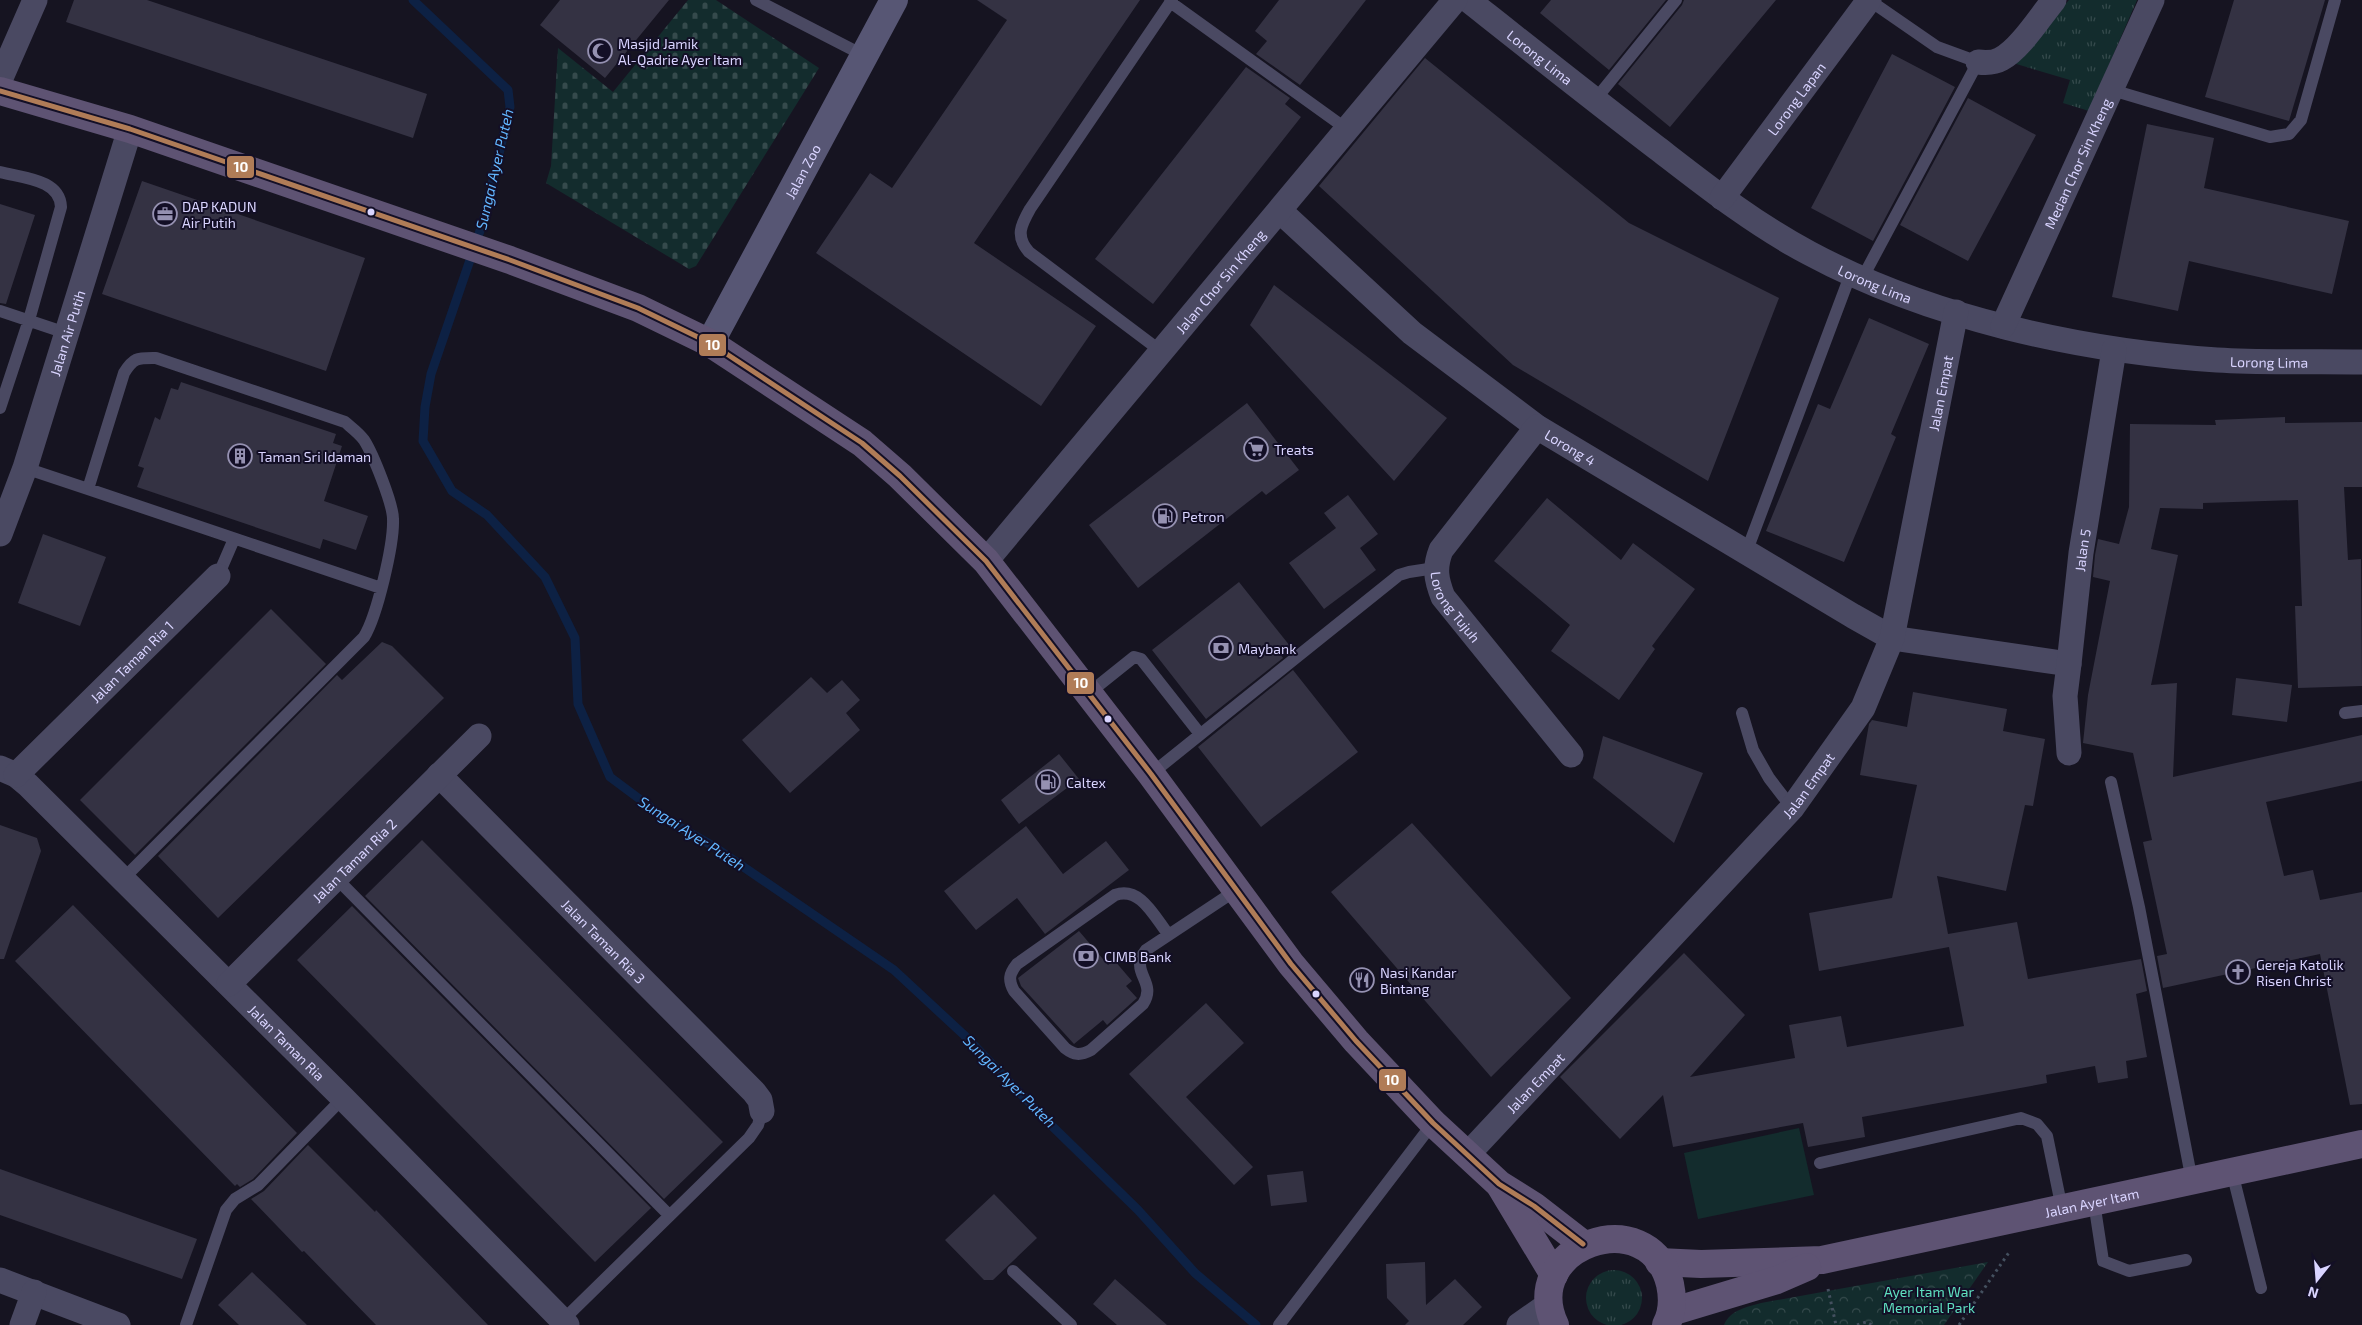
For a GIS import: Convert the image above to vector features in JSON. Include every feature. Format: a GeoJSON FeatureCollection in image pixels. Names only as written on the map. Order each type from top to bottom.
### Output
{"type":"FeatureCollection","features":[{"type":"Feature","properties":{"kind":"main road","name":"Jalan Zoo"},"geometry":{"type":"LineString","coordinates":[[710,343],[894,0]]}},
{"type":"Feature","properties":{"kind":"main road"},"geometry":{"type":"LineString","coordinates":[[0,91],[130,129],[510,260],[638,308],[710,343],[862,443],[900,476],[986,562],[1151,774],[1235,891],[1291,964],[1356,1041],[1433,1123],[1499,1184],[1534,1206],[1583,1244]]}},
{"type":"Feature","properties":{"kind":"main road","name":"Jalan Ayer Itam"},"geometry":{"type":"LineString","coordinates":[[1659,1262],[1701,1264],[1822,1260],[2362,1144]]}},
{"type":"Feature","properties":{"kind":"main road"},"geometry":{"type":"LineString","coordinates":[[1499,1184],[1554,1275]]}},
{"type":"Feature","properties":{"kind":"main road"},"geometry":{"type":"LineString","coordinates":[[1552,1314],[1550,1289],[1554,1275],[1561,1263],[1583,1244],[1599,1239],[1616,1238],[1632,1242],[1647,1250],[1659,1262],[1668,1277],[1672,1294],[1669,1321]]}},
{"type":"Feature","properties":{"kind":"main road","name":"Jalan Ayer Itam"},"geometry":{"type":"LineString","coordinates":[[1669,1321],[1777,1280],[1822,1260]]}},
{"type":"Feature","properties":{"kind":"street"},"geometry":{"type":"LineString","coordinates":[[0,80],[34,0]]}},
{"type":"Feature","properties":{"kind":"street","name":"Jalan Chor Sin Kheng"},"geometry":{"type":"LineString","coordinates":[[986,562],[1348,130],[1454,0]]}},
{"type":"Feature","properties":{"kind":"street","name":"Lorong Lima"},"geometry":{"type":"LineString","coordinates":[[1468,0],[1722,198],[1808,252],[1857,275],[1956,312],[2003,326],[2114,350],[2218,360],[2362,362]]}},
{"type":"Feature","properties":{"kind":"street","name":"Lorong Lapan"},"geometry":{"type":"LineString","coordinates":[[1722,198],[1869,0]]}},
{"type":"Feature","properties":{"kind":"street"},"geometry":{"type":"LineString","coordinates":[[1978,62],[1989,63],[2001,59],[2013,49],[2054,0]]}},
{"type":"Feature","properties":{"kind":"street","name":"Medan Chor Sin Kheng"},"geometry":{"type":"LineString","coordinates":[[2003,326],[2152,0]]}},
{"type":"Feature","properties":{"kind":"street","name":"Jalan Air Putih"},"geometry":{"type":"LineString","coordinates":[[0,534],[25,468],[130,129]]}},
{"type":"Feature","properties":{"kind":"street","name":"Lorong 4"},"geometry":{"type":"LineString","coordinates":[[1280,211],[1412,333],[1537,427],[1746,553],[1892,638]]}},
{"type":"Feature","properties":{"kind":"street","name":"Jalan Empat"},"geometry":{"type":"LineString","coordinates":[[1468,1154],[1792,808],[1863,708],[1892,638],[1956,312]]}},
{"type":"Feature","properties":{"kind":"street","name":"Jalan 5"},"geometry":{"type":"LineString","coordinates":[[2069,753],[2065,696],[2081,554],[2114,350]]}},
{"type":"Feature","properties":{"kind":"street","name":"Lorong Tujuh"},"geometry":{"type":"LineString","coordinates":[[1537,427],[1441,550],[1435,568],[1437,582],[1443,597],[1571,755]]}},
{"type":"Feature","properties":{"kind":"street","name":"Jalan Taman Ria 1"},"geometry":{"type":"LineString","coordinates":[[8,772],[218,576]]}},
{"type":"Feature","properties":{"kind":"street"},"geometry":{"type":"LineString","coordinates":[[1892,638],[2069,664]]}},
{"type":"Feature","properties":{"kind":"street","name":"Jalan Taman Ria 2"},"geometry":{"type":"LineString","coordinates":[[229,984],[479,736]]}},
{"type":"Feature","properties":{"kind":"street","name":"Jalan Taman Ria"},"geometry":{"type":"LineString","coordinates":[[8,772],[124,878],[564,1323]]}},
{"type":"Feature","properties":{"kind":"street","name":"Jalan Taman Ria 3"},"geometry":{"type":"LineString","coordinates":[[439,775],[754,1092],[760,1100],[762,1111]]}},
{"type":"Feature","properties":{"kind":"street"},"geometry":{"type":"LineString","coordinates":[[0,1280],[118,1325]]}},
{"type":"Feature","properties":{"kind":"street"},"geometry":{"type":"LineString","coordinates":[[22,1325],[34,1292]]}},
{"type":"Feature","properties":{"kind":"street"},"geometry":{"type":"LineString","coordinates":[[1519,1325],[1552,1314]]}},
{"type":"Feature","properties":{"kind":"lane"},"geometry":{"type":"LineString","coordinates":[[756,0],[865,56]]}},
{"type":"Feature","properties":{"kind":"lane"},"geometry":{"type":"LineString","coordinates":[[1595,100],[1676,0]]}},
{"type":"Feature","properties":{"kind":"lane"},"geometry":{"type":"LineString","coordinates":[[1746,553],[1857,275],[1978,62],[1937,47],[1869,0]]}},
{"type":"Feature","properties":{"kind":"lane"},"geometry":{"type":"LineString","coordinates":[[2112,90],[2270,137],[2289,134],[2301,120],[2335,0]]}},
{"type":"Feature","properties":{"kind":"lane"},"geometry":{"type":"LineString","coordinates":[[1162,352],[1029,252],[1023,245],[1020,228],[1030,209],[1171,1],[1348,130]]}},
{"type":"Feature","properties":{"kind":"lane"},"geometry":{"type":"LineString","coordinates":[[0,172],[48,185],[56,190],[61,198],[61,207],[29,320],[0,408]]}},
{"type":"Feature","properties":{"kind":"lane"},"geometry":{"type":"LineString","coordinates":[[0,312],[66,333]]}},
{"type":"Feature","properties":{"kind":"lane"},"geometry":{"type":"LineString","coordinates":[[88,489],[124,373],[131,362],[142,358],[156,358],[345,422],[357,431],[369,451],[392,513],[392,532],[381,588],[373,617],[364,637],[124,878]]}},
{"type":"Feature","properties":{"kind":"lane"},"geometry":{"type":"LineString","coordinates":[[25,468],[381,588]]}},
{"type":"Feature","properties":{"kind":"lane","name":"Jalan Taman Ria 1"},"geometry":{"type":"LineString","coordinates":[[218,576],[234,539]]}},
{"type":"Feature","properties":{"kind":"lane"},"geometry":{"type":"LineString","coordinates":[[1151,774],[1399,575],[1435,568]]}},
{"type":"Feature","properties":{"kind":"lane"},"geometry":{"type":"LineString","coordinates":[[1089,693],[1134,658],[1141,659],[1200,734]]}},
{"type":"Feature","properties":{"kind":"lane"},"geometry":{"type":"LineString","coordinates":[[2345,713],[2362,711]]}},
{"type":"Feature","properties":{"kind":"lane"},"geometry":{"type":"LineString","coordinates":[[1742,713],[1752,750],[1769,778],[1792,808]]}},
{"type":"Feature","properties":{"kind":"lane"},"geometry":{"type":"LineString","coordinates":[[2111,782],[2139,907],[2192,1181]]}},
{"type":"Feature","properties":{"kind":"lane"},"geometry":{"type":"LineString","coordinates":[[336,878],[670,1215]]}},
{"type":"Feature","properties":{"kind":"lane"},"geometry":{"type":"LineString","coordinates":[[1168,934],[1140,898],[1133,893],[1124,892],[1115,895],[1017,964],[1011,972],[1009,982],[1014,991],[1065,1048],[1073,1054],[1082,1054],[1091,1050],[1143,1004],[1148,997],[1149,988],[1139,966],[1140,957],[1168,934],[1235,891]]}},
{"type":"Feature","properties":{"kind":"lane"},"geometry":{"type":"LineString","coordinates":[[186,1325],[226,1210],[235,1199],[258,1185],[343,1098]]}},
{"type":"Feature","properties":{"kind":"lane"},"geometry":{"type":"LineString","coordinates":[[564,1323],[670,1215],[750,1138],[758,1125],[762,1111]]}},
{"type":"Feature","properties":{"kind":"lane"},"geometry":{"type":"LineString","coordinates":[[1820,1163],[2021,1118],[2037,1124],[2047,1136],[2062,1208]]}},
{"type":"Feature","properties":{"kind":"lane"},"geometry":{"type":"LineString","coordinates":[[1279,1325],[1433,1123]]}},
{"type":"Feature","properties":{"kind":"lane"},"geometry":{"type":"LineString","coordinates":[[2232,1172],[2261,1288]]}},
{"type":"Feature","properties":{"kind":"lane"},"geometry":{"type":"LineString","coordinates":[[2094,1202],[2103,1260],[2129,1271],[2186,1260]]}},
{"type":"Feature","properties":{"kind":"lane"},"geometry":{"type":"LineString","coordinates":[[1012,1271],[1071,1325]]}},
{"type":"Feature","properties":{"kind":"path"},"geometry":{"type":"LineString","coordinates":[[1959,1325],[2010,1251]]}},
{"type":"Feature","properties":{"kind":"path"},"geometry":{"type":"LineString","coordinates":[[1828,1290],[1836,1325]]}},
{"type":"Feature","properties":{"kind":"path"},"geometry":{"type":"LineString","coordinates":[[1857,1325],[1866,1322],[1872,1325]]}},
{"type":"Feature","properties":{"kind":"green space"},"geometry":{"type":"Polygon","coordinates":[[[688,0],[716,0],[819,68],[696,266],[689,269],[546,183],[551,166],[558,48],[613,92],[688,0]]]}},
{"type":"Feature","properties":{"kind":"green space"},"geometry":{"type":"Polygon","coordinates":[[[2069,0],[2137,0],[2089,111],[2063,103],[2070,80],[2013,63],[2069,0]]]}},
{"type":"Feature","properties":{"kind":"green space"},"geometry":{"type":"Polygon","coordinates":[[[1799,1128],[1814,1195],[1698,1219],[1684,1153],[1799,1128]]]}},
{"type":"Feature","properties":{"kind":"green space","name":"Ayer Itam War Memorial Park"},"geometry":{"type":"Polygon","coordinates":[[[1988,1262],[1944,1325],[1724,1325],[1730,1316],[1735,1313],[1761,1303],[1988,1262]]]}},
{"type":"Feature","properties":{"kind":"green space"},"geometry":{"type":"Polygon","coordinates":[[[1608,1270],[1620,1270],[1634,1278],[1642,1292],[1640,1309],[1634,1318],[1620,1326],[1608,1326],[1598,1321],[1591,1314],[1586,1304],[1586,1292],[1591,1282],[1598,1275],[1608,1270]]]}},
{"type":"Feature","properties":{"kind":"building"},"geometry":{"type":"Polygon","coordinates":[[[74,0],[147,0],[427,94],[413,138],[66,22],[74,0]]]}},
{"type":"Feature","properties":{"kind":"building","name":"Masjid Jamik Al-Qadrie Ayer Itam"},"geometry":{"type":"Polygon","coordinates":[[[560,0],[669,0],[605,78],[540,25],[560,0]]]}},
{"type":"Feature","properties":{"kind":"building"},"geometry":{"type":"Polygon","coordinates":[[[977,0],[1140,0],[974,243],[1096,326],[1041,406],[816,253],[870,173],[892,188],[1007,20],[977,0]]]}},
{"type":"Feature","properties":{"kind":"building"},"geometry":{"type":"Polygon","coordinates":[[[1279,0],[1366,0],[1300,85],[1256,54],[1267,41],[1255,31],[1279,0]]]}},
{"type":"Feature","properties":{"kind":"building"},"geometry":{"type":"Polygon","coordinates":[[[1551,0],[1666,0],[1609,70],[1540,13],[1551,0]]]}},
{"type":"Feature","properties":{"kind":"building"},"geometry":{"type":"Polygon","coordinates":[[[1684,0],[1776,0],[1670,127],[1618,84],[1682,5],[1684,0]]]}},
{"type":"Feature","properties":{"kind":"building"},"geometry":{"type":"Polygon","coordinates":[[[2234,0],[2325,0],[2289,121],[2205,97],[2234,0]]]}},
{"type":"Feature","properties":{"kind":"building"},"geometry":{"type":"Polygon","coordinates":[[[1892,54],[1955,87],[1873,241],[1811,208],[1892,54]]]}},
{"type":"Feature","properties":{"kind":"building"},"geometry":{"type":"Polygon","coordinates":[[[1425,58],[1629,223],[1779,298],[1708,481],[1513,365],[1319,186],[1425,58]]]}},
{"type":"Feature","properties":{"kind":"building"},"geometry":{"type":"Polygon","coordinates":[[[1246,67],[1290,98],[1285,104],[1301,117],[1153,304],[1095,259],[1246,67]]]}},
{"type":"Feature","properties":{"kind":"building"},"geometry":{"type":"Polygon","coordinates":[[[1968,98],[2036,135],[1968,261],[1900,225],[1968,98]]]}},
{"type":"Feature","properties":{"kind":"building"},"geometry":{"type":"Polygon","coordinates":[[[2147,124],[2214,138],[2204,188],[2349,221],[2332,294],[2189,261],[2178,311],[2112,297],[2147,124]]]}},
{"type":"Feature","properties":{"kind":"building"},"geometry":{"type":"Polygon","coordinates":[[[142,181],[365,258],[326,371],[102,294],[142,181]]]}},
{"type":"Feature","properties":{"kind":"building"},"geometry":{"type":"Polygon","coordinates":[[[0,204],[35,215],[6,304],[0,303],[0,204]]]}},
{"type":"Feature","properties":{"kind":"building"},"geometry":{"type":"Polygon","coordinates":[[[1274,285],[1447,418],[1394,481],[1250,325],[1274,285]]]}},
{"type":"Feature","properties":{"kind":"building"},"geometry":{"type":"Polygon","coordinates":[[[1869,318],[1929,344],[1891,434],[1896,437],[1844,562],[1766,531],[1818,404],[1830,409],[1869,318]]]}},
{"type":"Feature","properties":{"kind":"building","name":"Taman Sri Idaman"},"geometry":{"type":"Polygon","coordinates":[[[181,382],[336,434],[333,443],[342,446],[324,501],[368,516],[356,550],[323,539],[320,549],[137,487],[144,468],[138,466],[155,417],[160,420],[171,388],[178,390],[181,382]]]}},
{"type":"Feature","properties":{"kind":"building","name":"Petron"},"geometry":{"type":"Polygon","coordinates":[[[1247,403],[1299,470],[1266,495],[1262,491],[1138,588],[1089,525],[1247,403]]]}},
{"type":"Feature","properties":{"kind":"building"},"geometry":{"type":"Polygon","coordinates":[[[2285,417],[2285,423],[2362,422],[2362,487],[2344,487],[2348,560],[2361,559],[2362,686],[2298,688],[2295,606],[2302,606],[2298,500],[2203,503],[2203,509],[2160,508],[2151,549],[2178,555],[2151,685],[2177,683],[2173,777],[2362,735],[2362,781],[2266,802],[2284,876],[2313,870],[2320,900],[2362,892],[2362,1104],[2350,1105],[2320,954],[2163,988],[2157,956],[2167,954],[2143,842],[2152,840],[2133,753],[2083,743],[2088,695],[2110,581],[2093,577],[2095,555],[2098,539],[2119,544],[2129,507],[2130,424],[2216,425],[2215,420],[2285,417]]]}},
{"type":"Feature","properties":{"kind":"building"},"geometry":{"type":"Polygon","coordinates":[[[1348,495],[1378,534],[1360,548],[1376,570],[1324,609],[1289,563],[1336,528],[1324,513],[1348,495]]]}},
{"type":"Feature","properties":{"kind":"building"},"geometry":{"type":"Polygon","coordinates":[[[1547,498],[1621,560],[1633,543],[1695,589],[1652,646],[1655,649],[1619,700],[1551,651],[1570,625],[1494,561],[1547,498]]]}},
{"type":"Feature","properties":{"kind":"building"},"geometry":{"type":"Polygon","coordinates":[[[43,534],[106,557],[80,626],[18,603],[43,534]]]}},
{"type":"Feature","properties":{"kind":"building","name":"Maybank"},"geometry":{"type":"Polygon","coordinates":[[[1239,582],[1290,646],[1280,654],[1283,658],[1206,719],[1152,650],[1239,582]]]}},
{"type":"Feature","properties":{"kind":"building"},"geometry":{"type":"Polygon","coordinates":[[[271,609],[326,664],[135,855],[80,800],[271,609]]]}},
{"type":"Feature","properties":{"kind":"building"},"geometry":{"type":"Polygon","coordinates":[[[382,642],[392,646],[444,698],[218,918],[158,856],[337,675],[342,680],[382,642]]]}},
{"type":"Feature","properties":{"kind":"building"},"geometry":{"type":"Polygon","coordinates":[[[1293,670],[1358,752],[1261,827],[1198,747],[1293,670]]]}},
{"type":"Feature","properties":{"kind":"building"},"geometry":{"type":"Polygon","coordinates":[[[811,677],[827,693],[842,680],[860,700],[846,713],[860,730],[790,793],[742,740],[811,677]]]}},
{"type":"Feature","properties":{"kind":"building"},"geometry":{"type":"Polygon","coordinates":[[[2236,678],[2292,685],[2287,722],[2232,715],[2236,678]]]}},
{"type":"Feature","properties":{"kind":"building"},"geometry":{"type":"Polygon","coordinates":[[[1913,692],[2007,709],[2003,731],[2045,739],[2033,806],[2025,805],[2006,891],[1937,876],[1948,934],[2017,922],[2028,979],[2141,959],[2147,991],[2136,994],[2147,1057],[2126,1061],[2128,1078],[2098,1083],[2095,1066],[2046,1075],[2047,1083],[1862,1117],[1865,1137],[1808,1147],[1803,1123],[1673,1147],[1663,1095],[1620,1139],[1560,1077],[1684,953],[1745,1015],[1690,1077],[1795,1058],[1789,1025],[1841,1016],[1847,1047],[1964,1026],[1949,947],[1819,971],[1809,913],[1892,898],[1917,785],[1860,775],[1869,724],[1872,720],[1907,727],[1913,692]]]}},
{"type":"Feature","properties":{"kind":"building"},"geometry":{"type":"Polygon","coordinates":[[[1603,736],[1703,773],[1674,843],[1593,778],[1603,736]]]}},
{"type":"Feature","properties":{"kind":"building","name":"Caltex"},"geometry":{"type":"Polygon","coordinates":[[[1059,754],[1079,779],[1019,824],[1001,800],[1059,754]]]}},
{"type":"Feature","properties":{"kind":"building"},"geometry":{"type":"Polygon","coordinates":[[[1412,823],[1571,998],[1491,1077],[1331,892],[1412,823]]]}},
{"type":"Feature","properties":{"kind":"building"},"geometry":{"type":"Polygon","coordinates":[[[0,825],[37,838],[41,851],[4,959],[0,959],[0,825]]]}},
{"type":"Feature","properties":{"kind":"building"},"geometry":{"type":"Polygon","coordinates":[[[1026,826],[1063,874],[1106,841],[1129,870],[1045,934],[1017,898],[976,930],[944,891],[1026,826]]]}},
{"type":"Feature","properties":{"kind":"building"},"geometry":{"type":"Polygon","coordinates":[[[422,840],[723,1142],[664,1199],[365,896],[422,840]]]}},
{"type":"Feature","properties":{"kind":"building"},"geometry":{"type":"Polygon","coordinates":[[[73,905],[297,1133],[253,1179],[240,1187],[237,1184],[235,1186],[15,961],[73,905]]]}},
{"type":"Feature","properties":{"kind":"building"},"geometry":{"type":"Polygon","coordinates":[[[352,906],[651,1208],[595,1262],[297,960],[352,906]]]}},
{"type":"Feature","properties":{"kind":"building"},"geometry":{"type":"Polygon","coordinates":[[[1079,931],[1108,965],[1114,960],[1132,981],[1126,986],[1137,998],[1107,1025],[1103,1020],[1074,1044],[1021,986],[1018,978],[1079,931]]]}},
{"type":"Feature","properties":{"kind":"building"},"geometry":{"type":"Polygon","coordinates":[[[1206,1003],[1244,1043],[1186,1097],[1253,1167],[1234,1185],[1129,1074],[1206,1003]]]}},
{"type":"Feature","properties":{"kind":"building"},"geometry":{"type":"Polygon","coordinates":[[[308,1145],[375,1212],[376,1210],[488,1325],[376,1325],[304,1251],[302,1252],[251,1199],[264,1191],[308,1145]]]}},
{"type":"Feature","properties":{"kind":"building"},"geometry":{"type":"Polygon","coordinates":[[[0,1169],[197,1239],[182,1279],[0,1215],[0,1169]]]}},
{"type":"Feature","properties":{"kind":"building"},"geometry":{"type":"Polygon","coordinates":[[[1303,1171],[1307,1202],[1271,1206],[1267,1175],[1303,1171]]]}},
{"type":"Feature","properties":{"kind":"building"},"geometry":{"type":"Polygon","coordinates":[[[994,1194],[1037,1238],[993,1280],[984,1280],[945,1240],[994,1194]]]}},
{"type":"Feature","properties":{"kind":"building"},"geometry":{"type":"Polygon","coordinates":[[[1425,1262],[1426,1305],[1455,1279],[1482,1307],[1463,1325],[1405,1325],[1409,1321],[1387,1298],[1386,1264],[1425,1262]]]}},
{"type":"Feature","properties":{"kind":"building"},"geometry":{"type":"Polygon","coordinates":[[[252,1272],[307,1325],[239,1325],[218,1305],[252,1272]]]}},
{"type":"Feature","properties":{"kind":"building"},"geometry":{"type":"Polygon","coordinates":[[[1115,1279],[1167,1325],[1117,1325],[1093,1304],[1115,1279]]]}},
{"type":"Feature","properties":{"kind":"waterway","name":"Sungai Ayer Puteh"},"geometry":{"type":"LineString","coordinates":[[413,0],[508,90],[510,107],[483,222],[431,374],[425,407],[423,441],[452,491],[487,515],[545,577],[575,638],[578,704],[610,777],[669,821],[713,846],[894,970],[964,1035],[1050,1124],[1138,1210],[1195,1273],[1256,1325]]}},
{"type":"Feature","properties":{"kind":"transit line","name":"10"},"geometry":{"type":"LineString","coordinates":[[0,91],[130,129],[510,260],[638,308],[710,343],[862,443],[900,476],[986,561],[1151,774],[1291,964],[1356,1041],[1433,1123],[1499,1184],[1534,1206],[1583,1244]]}},
{"type":"Feature","properties":{"kind":"place","name":"Masjid Jamik Al-Qadrie Ayer Itam"},"geometry":{"type":"Point","coordinates":[600,51]}},
{"type":"Feature","properties":{"kind":"place","name":"DAP KADUN Air Putih"},"geometry":{"type":"Point","coordinates":[165,214]}},
{"type":"Feature","properties":{"kind":"place","name":"Treats"},"geometry":{"type":"Point","coordinates":[1256,449]}},
{"type":"Feature","properties":{"kind":"place","name":"Taman Sri Idaman"},"geometry":{"type":"Point","coordinates":[240,456]}},
{"type":"Feature","properties":{"kind":"place","name":"Petron"},"geometry":{"type":"Point","coordinates":[1165,516]}},
{"type":"Feature","properties":{"kind":"place","name":"Maybank"},"geometry":{"type":"Point","coordinates":[1221,648]}},
{"type":"Feature","properties":{"kind":"place","name":"Caltex"},"geometry":{"type":"Point","coordinates":[1048,782]}},
{"type":"Feature","properties":{"kind":"place","name":"CIMB Bank"},"geometry":{"type":"Point","coordinates":[1086,956]}},
{"type":"Feature","properties":{"kind":"place","name":"Gereja Katolik Risen Christ"},"geometry":{"type":"Point","coordinates":[2238,972]}},
{"type":"Feature","properties":{"kind":"place","name":"Nasi Kandar Bintang"},"geometry":{"type":"Point","coordinates":[1362,980]}}]}
